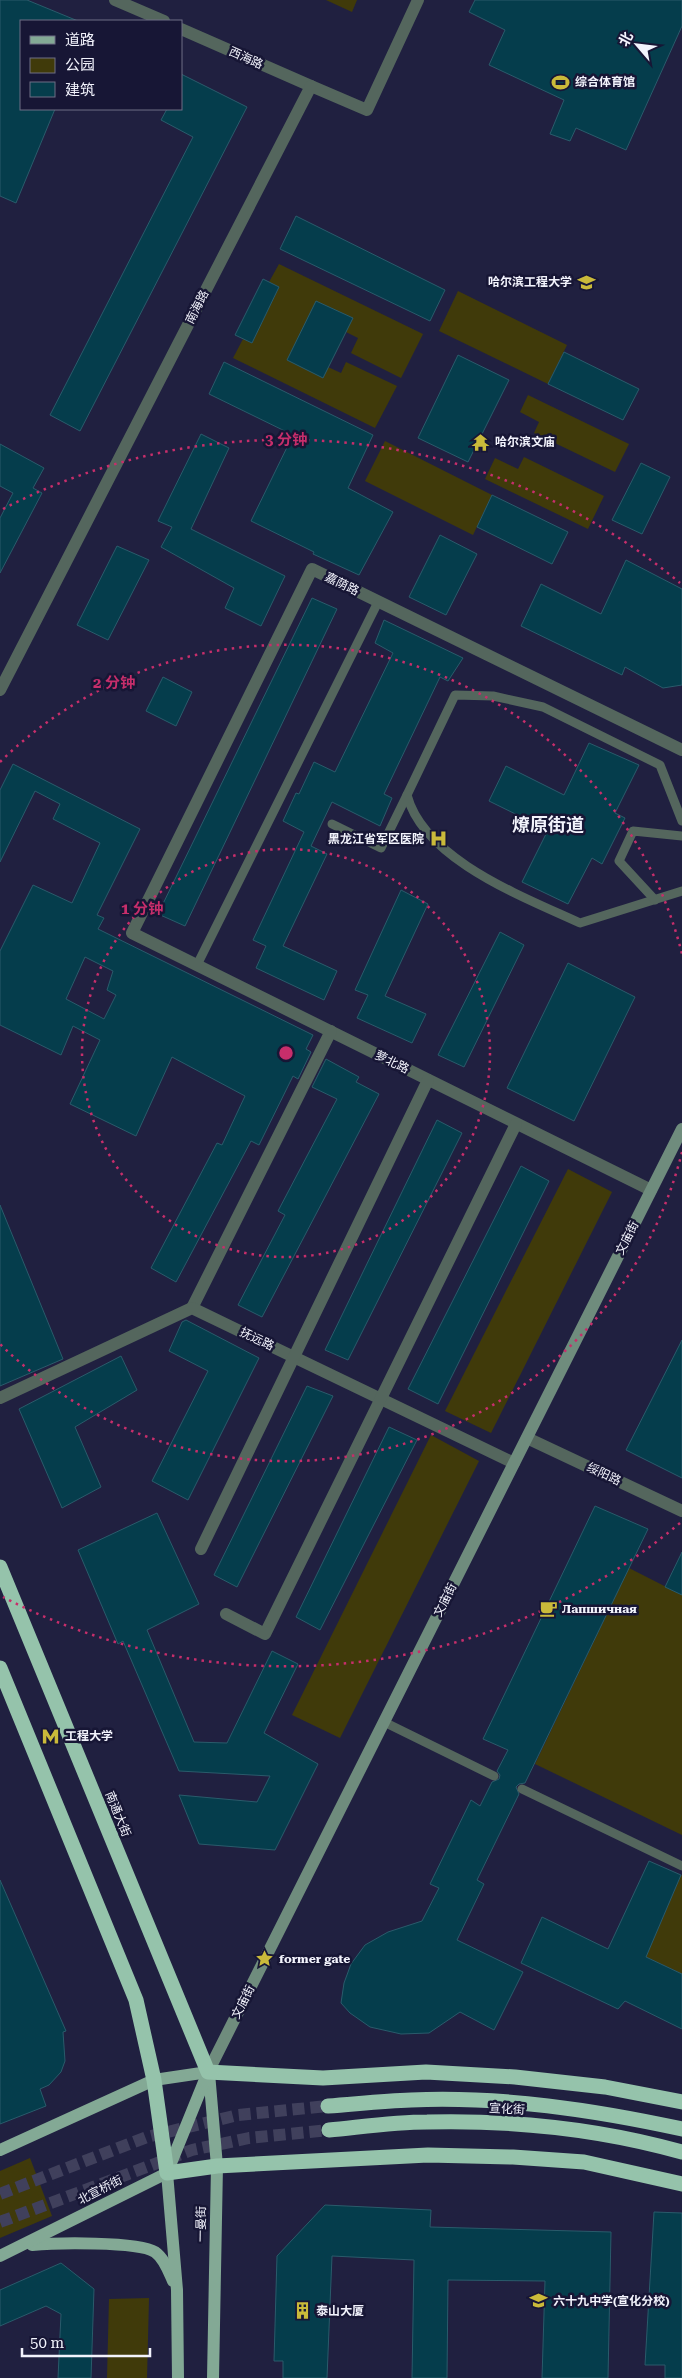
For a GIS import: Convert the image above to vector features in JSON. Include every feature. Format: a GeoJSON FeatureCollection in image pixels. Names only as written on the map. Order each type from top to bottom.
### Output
{"type":"FeatureCollection","features":[{"type":"Feature","properties":{"kind":"highway","name":"南通大街"},"geometry":{"type":"LineString","coordinates":[[0,1567],[208,2072]]}},
{"type":"Feature","properties":{"kind":"highway"},"geometry":{"type":"LineString","coordinates":[[0,1668],[136,2000],[154,2080],[167,2173]]}},
{"type":"Feature","properties":{"kind":"highway"},"geometry":{"type":"LineString","coordinates":[[208,2072],[323,2078],[426,2072],[515,2077],[605,2087],[682,2102]]}},
{"type":"Feature","properties":{"kind":"highway"},"geometry":{"type":"LineString","coordinates":[[328,2106],[412,2100],[475,2101],[582,2110],[682,2129]]}},
{"type":"Feature","properties":{"kind":"highway","name":"宣化街"},"geometry":{"type":"LineString","coordinates":[[329,2130],[426,2122],[513,2124],[585,2131],[682,2152]]}},
{"type":"Feature","properties":{"kind":"highway","name":"北宣桥街"},"geometry":{"type":"LineString","coordinates":[[167,2173],[217,2166],[428,2155],[513,2157],[584,2162],[682,2184]]}},
{"type":"Feature","properties":{"kind":"main road","name":"文庙街"},"geometry":{"type":"LineString","coordinates":[[208,2072],[682,1129]]}},
{"type":"Feature","properties":{"kind":"main road"},"geometry":{"type":"LineString","coordinates":[[0,2150],[154,2080],[208,2072]]}},
{"type":"Feature","properties":{"kind":"main road"},"geometry":{"type":"LineString","coordinates":[[178,2378],[177,2290],[167,2173],[208,2072]]}},
{"type":"Feature","properties":{"kind":"main road","name":"一曼街"},"geometry":{"type":"LineString","coordinates":[[208,2072],[217,2166],[213,2378]]}},
{"type":"Feature","properties":{"kind":"main road","name":"北宣桥街"},"geometry":{"type":"LineString","coordinates":[[0,2256],[24,2246],[167,2173]]}},
{"type":"Feature","properties":{"kind":"main road"},"geometry":{"type":"LineString","coordinates":[[24,2246],[65,2242],[142,2247],[156,2252],[165,2264],[177,2290]]}},
{"type":"Feature","properties":{"kind":"street"},"geometry":{"type":"LineString","coordinates":[[116,0],[162,20]]}},
{"type":"Feature","properties":{"kind":"street"},"geometry":{"type":"LineString","coordinates":[[312,86],[367,110],[418,0]]}},
{"type":"Feature","properties":{"kind":"street","name":"西海路"},"geometry":{"type":"LineString","coordinates":[[182,29],[312,86]]}},
{"type":"Feature","properties":{"kind":"street","name":"南海路"},"geometry":{"type":"LineString","coordinates":[[0,690],[312,86]]}},
{"type":"Feature","properties":{"kind":"street","name":"嘉荫路"},"geometry":{"type":"LineString","coordinates":[[132,933],[312,569],[682,750]]}},
{"type":"Feature","properties":{"kind":"street","name":"萝北路"},"geometry":{"type":"LineString","coordinates":[[132,933],[651,1190]]}},
{"type":"Feature","properties":{"kind":"street"},"geometry":{"type":"LineString","coordinates":[[0,1398],[192,1308],[331,1032]]}},
{"type":"Feature","properties":{"kind":"street"},"geometry":{"type":"LineString","coordinates":[[201,1549],[428,1080]]}},
{"type":"Feature","properties":{"kind":"street"},"geometry":{"type":"LineString","coordinates":[[226,1614],[265,1634],[516,1124]]}},
{"type":"Feature","properties":{"kind":"street","name":"抚远路"},"geometry":{"type":"LineString","coordinates":[[192,1308],[514,1464]]}},
{"type":"Feature","properties":{"kind":"street","name":"绥阳路"},"geometry":{"type":"LineString","coordinates":[[527,1438],[682,1511]]}},
{"type":"Feature","properties":{"kind":"lane"},"geometry":{"type":"LineString","coordinates":[[198,965],[378,602]]}},
{"type":"Feature","properties":{"kind":"lane"},"geometry":{"type":"LineString","coordinates":[[332,824],[381,848],[455,695],[493,696],[543,707],[660,765],[682,821]]}},
{"type":"Feature","properties":{"kind":"lane"},"geometry":{"type":"LineString","coordinates":[[407,795],[411,812],[446,850],[493,883],[580,923],[682,892]]}},
{"type":"Feature","properties":{"kind":"lane"},"geometry":{"type":"LineString","coordinates":[[655,900],[619,861],[633,831],[682,836]]}},
{"type":"Feature","properties":{"kind":"lane"},"geometry":{"type":"LineString","coordinates":[[384,1722],[494,1776]]}},
{"type":"Feature","properties":{"kind":"lane"},"geometry":{"type":"LineString","coordinates":[[522,1789],[682,1866]]}},
{"type":"Feature","properties":{"kind":"green space"},"geometry":{"type":"Polygon","coordinates":[[[326,0],[357,0],[352,12],[326,0]]]}},
{"type":"Feature","properties":{"kind":"green space"},"geometry":{"type":"Polygon","coordinates":[[[279,264],[423,334],[401,378],[351,353],[358,338],[346,332],[328,367],[341,373],[346,362],[397,386],[375,428],[233,358],[243,339],[252,343],[279,287],[269,282],[279,264]]]}},
{"type":"Feature","properties":{"kind":"green space"},"geometry":{"type":"Polygon","coordinates":[[[458,291],[567,345],[548,384],[439,331],[458,291]]]}},
{"type":"Feature","properties":{"kind":"green space"},"geometry":{"type":"Polygon","coordinates":[[[528,395],[629,444],[615,472],[534,433],[539,422],[520,412],[528,395]]]}},
{"type":"Feature","properties":{"kind":"green space"},"geometry":{"type":"Polygon","coordinates":[[[385,441],[492,495],[473,535],[365,481],[385,441]]]}},
{"type":"Feature","properties":{"kind":"green space"},"geometry":{"type":"Polygon","coordinates":[[[524,457],[604,496],[588,529],[485,479],[495,458],[518,469],[524,457]]]}},
{"type":"Feature","properties":{"kind":"green space"},"geometry":{"type":"Polygon","coordinates":[[[568,1169],[612,1192],[491,1433],[445,1411],[568,1169]]]}},
{"type":"Feature","properties":{"kind":"green space"},"geometry":{"type":"Polygon","coordinates":[[[431,1435],[479,1461],[340,1738],[292,1715],[431,1435]]]}},
{"type":"Feature","properties":{"kind":"green space"},"geometry":{"type":"Polygon","coordinates":[[[629,1568],[682,1595],[682,1835],[535,1764],[629,1568]]]}},
{"type":"Feature","properties":{"kind":"green space"},"geometry":{"type":"Polygon","coordinates":[[[682,1876],[682,1974],[646,1957],[682,1876]]]}},
{"type":"Feature","properties":{"kind":"green space"},"geometry":{"type":"Polygon","coordinates":[[[30,2158],[52,2216],[0,2238],[0,2171],[30,2158]]]}},
{"type":"Feature","properties":{"kind":"green space"},"geometry":{"type":"Polygon","coordinates":[[[149,2298],[147,2378],[107,2378],[109,2299],[149,2298]]]}},
{"type":"Feature","properties":{"kind":"building"},"geometry":{"type":"Polygon","coordinates":[[[0,0],[27,0],[76,20],[20,20],[20,110],[55,110],[16,203],[0,196],[0,0]]]}},
{"type":"Feature","properties":{"kind":"building"},"geometry":{"type":"Polygon","coordinates":[[[475,0],[682,0],[682,26],[626,150],[576,128],[570,141],[550,134],[564,100],[489,65],[505,30],[469,12],[475,0]]]}},
{"type":"Feature","properties":{"kind":"building"},"geometry":{"type":"Polygon","coordinates":[[[182,74],[247,107],[80,431],[50,415],[193,137],[161,120],[166,110],[182,110],[182,74]]]}},
{"type":"Feature","properties":{"kind":"building"},"geometry":{"type":"Polygon","coordinates":[[[296,216],[445,290],[430,321],[280,249],[296,216]]]}},
{"type":"Feature","properties":{"kind":"building"},"geometry":{"type":"Polygon","coordinates":[[[263,279],[279,287],[252,343],[235,335],[263,279]]]}},
{"type":"Feature","properties":{"kind":"building"},"geometry":{"type":"Polygon","coordinates":[[[316,301],[353,318],[323,378],[287,360],[316,301]]]}},
{"type":"Feature","properties":{"kind":"building"},"geometry":{"type":"Polygon","coordinates":[[[564,352],[639,389],[623,420],[548,384],[564,352]]]}},
{"type":"Feature","properties":{"kind":"building"},"geometry":{"type":"Polygon","coordinates":[[[458,355],[509,380],[468,462],[418,438],[458,355]]]}},
{"type":"Feature","properties":{"kind":"building"},"geometry":{"type":"Polygon","coordinates":[[[224,362],[373,435],[348,488],[393,512],[359,575],[313,554],[314,552],[251,521],[293,435],[209,394],[224,362]]]}},
{"type":"Feature","properties":{"kind":"building"},"geometry":{"type":"Polygon","coordinates":[[[201,434],[229,448],[191,529],[285,576],[261,626],[225,608],[234,588],[161,547],[172,527],[158,521],[201,434]]]}},
{"type":"Feature","properties":{"kind":"building"},"geometry":{"type":"Polygon","coordinates":[[[0,444],[44,468],[33,488],[42,493],[0,573],[0,518],[13,493],[0,486],[0,444]]]}},
{"type":"Feature","properties":{"kind":"building"},"geometry":{"type":"Polygon","coordinates":[[[641,463],[670,477],[642,534],[612,520],[641,463]]]}},
{"type":"Feature","properties":{"kind":"building"},"geometry":{"type":"Polygon","coordinates":[[[492,495],[568,532],[552,564],[477,527],[492,495]]]}},
{"type":"Feature","properties":{"kind":"building"},"geometry":{"type":"Polygon","coordinates":[[[440,535],[477,554],[446,615],[409,597],[440,535]]]}},
{"type":"Feature","properties":{"kind":"building"},"geometry":{"type":"Polygon","coordinates":[[[117,546],[149,560],[108,640],[77,625],[117,546]]]}},
{"type":"Feature","properties":{"kind":"building"},"geometry":{"type":"Polygon","coordinates":[[[626,560],[682,589],[682,685],[663,688],[625,667],[622,675],[521,626],[541,584],[601,614],[626,560]]]}},
{"type":"Feature","properties":{"kind":"building"},"geometry":{"type":"Polygon","coordinates":[[[312,598],[337,609],[185,926],[158,914],[312,598]]]}},
{"type":"Feature","properties":{"kind":"building"},"geometry":{"type":"Polygon","coordinates":[[[384,620],[463,658],[448,681],[440,677],[384,794],[392,798],[380,826],[332,802],[311,846],[327,854],[283,946],[337,971],[324,1000],[256,968],[266,946],[253,940],[304,832],[283,821],[296,793],[299,794],[314,762],[335,772],[393,653],[375,643],[384,620]]]}},
{"type":"Feature","properties":{"kind":"building"},"geometry":{"type":"Polygon","coordinates":[[[163,677],[192,692],[176,726],[146,711],[163,677]]]}},
{"type":"Feature","properties":{"kind":"building"},"geometry":{"type":"Polygon","coordinates":[[[589,743],[639,765],[615,813],[625,818],[602,864],[592,858],[568,904],[522,882],[548,830],[489,801],[506,766],[564,795],[589,743]]]}},
{"type":"Feature","properties":{"kind":"building"},"geometry":{"type":"Polygon","coordinates":[[[13,764],[140,829],[97,915],[104,918],[98,929],[313,1035],[306,1049],[311,1052],[298,1079],[293,1076],[259,1145],[251,1141],[176,1282],[151,1268],[217,1143],[222,1145],[245,1096],[172,1057],[136,1136],[70,1104],[100,1040],[73,1026],[61,1055],[0,1025],[0,951],[33,885],[72,903],[100,843],[53,819],[60,804],[35,791],[0,862],[0,790],[13,764]],[[85,957],[66,999],[104,1019],[116,995],[107,990],[113,971],[85,957]]]}},
{"type":"Feature","properties":{"kind":"building"},"geometry":{"type":"Polygon","coordinates":[[[401,890],[428,904],[385,996],[426,1014],[412,1043],[357,1018],[368,995],[355,990],[401,890]]]}},
{"type":"Feature","properties":{"kind":"building"},"geometry":{"type":"Polygon","coordinates":[[[500,932],[524,945],[464,1067],[438,1055],[500,932]]]}},
{"type":"Feature","properties":{"kind":"building"},"geometry":{"type":"Polygon","coordinates":[[[568,963],[635,997],[574,1121],[507,1088],[568,963]]]}},
{"type":"Feature","properties":{"kind":"building"},"geometry":{"type":"Polygon","coordinates":[[[326,1059],[359,1077],[356,1082],[379,1094],[262,1317],[238,1305],[285,1215],[278,1211],[337,1099],[312,1087],[326,1059]]]}},
{"type":"Feature","properties":{"kind":"building"},"geometry":{"type":"Polygon","coordinates":[[[437,1120],[462,1133],[348,1360],[325,1350],[437,1120]]]}},
{"type":"Feature","properties":{"kind":"building"},"geometry":{"type":"Polygon","coordinates":[[[521,1166],[549,1181],[438,1404],[408,1389],[521,1166]]]}},
{"type":"Feature","properties":{"kind":"building"},"geometry":{"type":"Polygon","coordinates":[[[0,1205],[63,1359],[0,1386],[0,1205]]]}},
{"type":"Feature","properties":{"kind":"building"},"geometry":{"type":"Polygon","coordinates":[[[186,1320],[259,1358],[188,1500],[152,1481],[208,1371],[169,1351],[182,1322],[186,1320]]]}},
{"type":"Feature","properties":{"kind":"building"},"geometry":{"type":"Polygon","coordinates":[[[682,1340],[682,1478],[626,1450],[682,1340]]]}},
{"type":"Feature","properties":{"kind":"building"},"geometry":{"type":"Polygon","coordinates":[[[121,1356],[137,1390],[75,1427],[101,1487],[62,1508],[19,1409],[121,1356]]]}},
{"type":"Feature","properties":{"kind":"building"},"geometry":{"type":"Polygon","coordinates":[[[307,1386],[333,1396],[237,1587],[214,1575],[307,1386]]]}},
{"type":"Feature","properties":{"kind":"building"},"geometry":{"type":"Polygon","coordinates":[[[389,1427],[417,1440],[320,1630],[296,1617],[389,1427]]]}},
{"type":"Feature","properties":{"kind":"building"},"geometry":{"type":"Polygon","coordinates":[[[595,1506],[648,1529],[525,1783],[519,1784],[516,1787],[519,1794],[477,1880],[484,1884],[457,1940],[523,1972],[494,2030],[460,2012],[429,2033],[401,2034],[370,2027],[350,2013],[341,2003],[344,1983],[351,1964],[365,1945],[388,1932],[422,1921],[439,1888],[430,1884],[471,1800],[480,1806],[492,1782],[499,1779],[500,1775],[497,1771],[508,1750],[483,1739],[595,1506]]]}},
{"type":"Feature","properties":{"kind":"building"},"geometry":{"type":"Polygon","coordinates":[[[157,1513],[199,1604],[147,1630],[194,1742],[227,1743],[272,1651],[298,1664],[264,1733],[318,1764],[275,1850],[199,1844],[179,1795],[257,1802],[270,1776],[179,1771],[123,1641],[118,1644],[78,1550],[157,1513]]]}},
{"type":"Feature","properties":{"kind":"building"},"geometry":{"type":"Polygon","coordinates":[[[682,1552],[682,1595],[665,1587],[682,1552]]]}},
{"type":"Feature","properties":{"kind":"building"},"geometry":{"type":"Polygon","coordinates":[[[649,1861],[681,1875],[646,1957],[682,1974],[682,2029],[625,2001],[618,2009],[521,1963],[542,1917],[608,1949],[649,1861]]]}},
{"type":"Feature","properties":{"kind":"building"},"geometry":{"type":"Polygon","coordinates":[[[0,1880],[66,2031],[63,2032],[65,2061],[61,2072],[49,2085],[40,2089],[46,2106],[0,2124],[0,1880]]]}},
{"type":"Feature","properties":{"kind":"building"},"geometry":{"type":"Polygon","coordinates":[[[325,2205],[431,2210],[430,2227],[611,2232],[608,2378],[542,2378],[545,2281],[448,2280],[447,2378],[412,2378],[414,2260],[332,2256],[327,2378],[283,2378],[283,2361],[274,2361],[277,2256],[325,2205]]]}},
{"type":"Feature","properties":{"kind":"building"},"geometry":{"type":"Polygon","coordinates":[[[654,2212],[682,2213],[682,2378],[665,2378],[665,2365],[645,2365],[654,2212]]]}},
{"type":"Feature","properties":{"kind":"building"},"geometry":{"type":"Polygon","coordinates":[[[61,2263],[94,2289],[91,2378],[58,2378],[61,2314],[46,2306],[0,2326],[0,2290],[61,2263]]]}},
{"type":"Feature","properties":{"kind":"tunnel"},"geometry":{"type":"LineString","coordinates":[[0,2194],[147,2137],[238,2115],[328,2106]]}},
{"type":"Feature","properties":{"kind":"tunnel"},"geometry":{"type":"LineString","coordinates":[[0,2222],[192,2150],[249,2138],[329,2130]]}},
{"type":"Feature","properties":{"kind":"place","name":"综合体育馆"},"geometry":{"type":"Point","coordinates":[561,82]}},
{"type":"Feature","properties":{"kind":"place","name":"哈尔滨工程大学"},"geometry":{"type":"Point","coordinates":[586,282]}},
{"type":"Feature","properties":{"kind":"place","name":"哈尔滨文庙"},"geometry":{"type":"Point","coordinates":[481,442]}},
{"type":"Feature","properties":{"kind":"place","name":"黑龙江省军区医院"},"geometry":{"type":"Point","coordinates":[438,839]}},
{"type":"Feature","properties":{"kind":"place","name":"Лапшичная"},"geometry":{"type":"Point","coordinates":[548,1609]}},
{"type":"Feature","properties":{"kind":"place","name":"工程大学"},"geometry":{"type":"Point","coordinates":[51,1736]}},
{"type":"Feature","properties":{"kind":"place","name":"former gate"},"geometry":{"type":"Point","coordinates":[265,1959]}},
{"type":"Feature","properties":{"kind":"place","name":"六十九中学(宣化分校)"},"geometry":{"type":"Point","coordinates":[539,2301]}},
{"type":"Feature","properties":{"kind":"place","name":"泰山大厦"},"geometry":{"type":"Point","coordinates":[302,2311]}},
{"type":"Feature","properties":{"kind":"district","name":"燎原街道"},"geometry":{"type":"Point","coordinates":[548,825]}}]}
